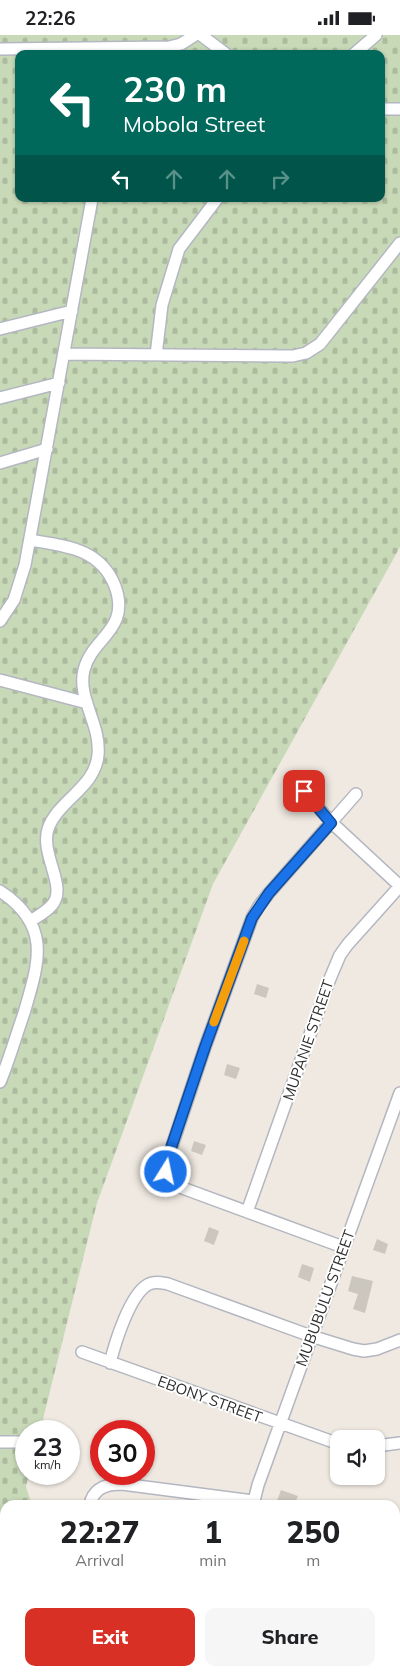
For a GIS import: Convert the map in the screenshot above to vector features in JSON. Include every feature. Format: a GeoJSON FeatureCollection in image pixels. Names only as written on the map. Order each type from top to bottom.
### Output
{"type":"FeatureCollection","features":[{"type":"Feature","properties":{"kind":"street"},"geometry":{"type":"LineString","coordinates":[[0,49],[120,50],[169,47],[181,44],[195,35]]}},
{"type":"Feature","properties":{"kind":"street"},"geometry":{"type":"LineString","coordinates":[[202,35],[221,50]]}},
{"type":"Feature","properties":{"kind":"street"},"geometry":{"type":"LineString","coordinates":[[359,50],[376,35]]}},
{"type":"Feature","properties":{"kind":"street"},"geometry":{"type":"LineString","coordinates":[[385,109],[400,109]]}},
{"type":"Feature","properties":{"kind":"street"},"geometry":{"type":"LineString","coordinates":[[0,621],[14,600],[22,579],[91,202]]}},
{"type":"Feature","properties":{"kind":"street"},"geometry":{"type":"LineString","coordinates":[[156,355],[162,305],[180,249],[215,202]]}},
{"type":"Feature","properties":{"kind":"street"},"geometry":{"type":"LineString","coordinates":[[64,354],[293,356],[306,353],[320,344],[400,243]]}},
{"type":"Feature","properties":{"kind":"street"},"geometry":{"type":"LineString","coordinates":[[0,329],[72,311]]}},
{"type":"Feature","properties":{"kind":"street"},"geometry":{"type":"LineString","coordinates":[[0,398],[59,383]]}},
{"type":"Feature","properties":{"kind":"street"},"geometry":{"type":"LineString","coordinates":[[0,463],[47,449]]}},
{"type":"Feature","properties":{"kind":"street"},"geometry":{"type":"LineString","coordinates":[[30,540],[78,549],[89,555],[106,569],[116,589],[118,607],[114,625],[86,662],[83,672],[87,703],[96,725],[99,743],[98,757],[90,777],[57,814],[49,827],[46,841],[47,849],[58,892],[53,904],[30,921]]}},
{"type":"Feature","properties":{"kind":"street"},"geometry":{"type":"LineString","coordinates":[[0,680],[87,703]]}},
{"type":"Feature","properties":{"kind":"street"},"geometry":{"type":"LineString","coordinates":[[304,791],[331,823],[400,886]]}},
{"type":"Feature","properties":{"kind":"street"},"geometry":{"type":"LineString","coordinates":[[343,1247],[177,1186],[172,1183],[166,1172],[168,1157],[205,1047],[252,918],[269,893],[356,794]]}},
{"type":"Feature","properties":{"kind":"street","name":"MUPANIE STREET"},"geometry":{"type":"LineString","coordinates":[[248,1212],[335,966],[348,944],[400,886]]}},
{"type":"Feature","properties":{"kind":"street"},"geometry":{"type":"LineString","coordinates":[[0,891],[25,912],[35,932],[37,944],[36,972],[0,1082]]}},
{"type":"Feature","properties":{"kind":"street","name":"MUBUBULU STREET"},"geometry":{"type":"LineString","coordinates":[[254,1500],[311,1336],[400,1093]]}},
{"type":"Feature","properties":{"kind":"street"},"geometry":{"type":"LineString","coordinates":[[110,1363],[124,1319],[141,1291],[147,1285],[153,1283],[168,1284],[340,1346],[364,1351],[376,1349],[400,1340]]}},
{"type":"Feature","properties":{"kind":"street","name":"EBONY STREET"},"geometry":{"type":"LineString","coordinates":[[82,1351],[110,1363],[330,1441]]}},
{"type":"Feature","properties":{"kind":"street"},"geometry":{"type":"LineString","coordinates":[[0,1442],[15,1442]]}},
{"type":"Feature","properties":{"kind":"street"},"geometry":{"type":"LineString","coordinates":[[385,1446],[400,1443]]}},
{"type":"Feature","properties":{"kind":"street"},"geometry":{"type":"LineString","coordinates":[[91,1500],[98,1489],[106,1485],[122,1484],[232,1500]]}},
{"type":"Feature","properties":{"kind":"green space"},"geometry":{"type":"Polygon","coordinates":[[[0,35],[400,35],[400,547],[213,884],[97,1203],[43,1420],[15,1420],[15,1485],[26,1485],[30,1500],[0,1500],[0,35]]]}},
{"type":"Feature","properties":{"kind":"building"},"geometry":{"type":"Polygon","coordinates":[[[257,984],[269,988],[266,998],[254,994],[257,984]]]}},
{"type":"Feature","properties":{"kind":"building"},"geometry":{"type":"Polygon","coordinates":[[[227,1064],[240,1068],[236,1079],[224,1075],[227,1064]]]}},
{"type":"Feature","properties":{"kind":"building"},"geometry":{"type":"Polygon","coordinates":[[[194,1141],[206,1145],[202,1155],[191,1151],[194,1141]]]}},
{"type":"Feature","properties":{"kind":"building"},"geometry":{"type":"Polygon","coordinates":[[[209,1227],[219,1231],[214,1245],[204,1241],[209,1227]]]}},
{"type":"Feature","properties":{"kind":"building"},"geometry":{"type":"Polygon","coordinates":[[[377,1239],[388,1244],[385,1254],[373,1250],[377,1239]]]}},
{"type":"Feature","properties":{"kind":"building"},"geometry":{"type":"Polygon","coordinates":[[[302,1264],[314,1268],[310,1282],[298,1277],[302,1264]]]}},
{"type":"Feature","properties":{"kind":"building"},"geometry":{"type":"Polygon","coordinates":[[[352,1276],[373,1281],[365,1313],[353,1309],[358,1294],[348,1291],[352,1276]]]}},
{"type":"Feature","properties":{"kind":"building"},"geometry":{"type":"Polygon","coordinates":[[[281,1490],[298,1496],[296,1500],[277,1500],[281,1490]]]}},
{"type":"Feature","properties":{"kind":"slow traffic"},"geometry":{"type":"LineString","coordinates":[[214,1022],[244,941]]}},
{"type":"Feature","properties":{"kind":"route"},"geometry":{"type":"LineString","coordinates":[[166,1172],[168,1157],[199,1063],[252,918],[269,893],[331,823],[304,791]]}}]}
